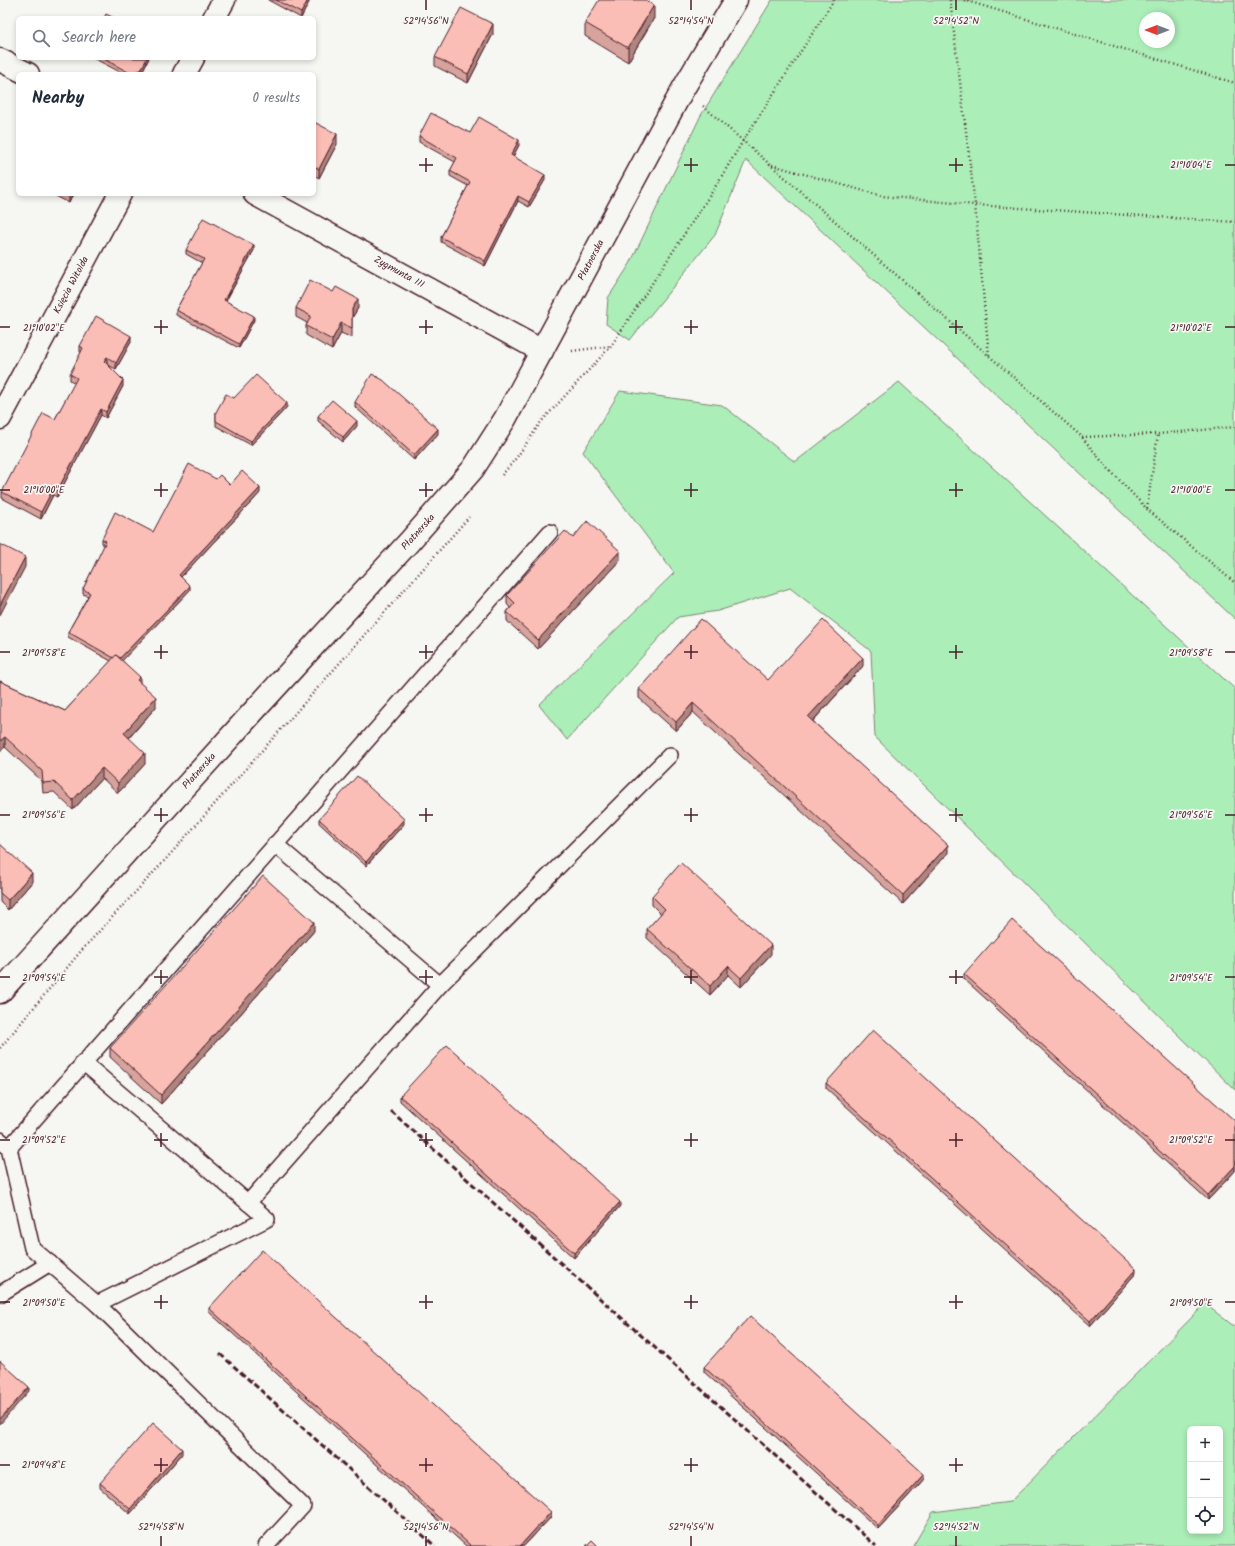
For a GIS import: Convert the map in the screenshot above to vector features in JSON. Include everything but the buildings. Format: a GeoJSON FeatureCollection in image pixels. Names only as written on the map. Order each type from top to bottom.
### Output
{"type":"FeatureCollection","features":[{"type":"Feature","properties":{"kind":"street"},"geometry":{"type":"LineString","coordinates":[[215,16],[224,0]]}},
{"type":"Feature","properties":{"kind":"street","name":"Płatnerska"},"geometry":{"type":"LineString","coordinates":[[0,992],[409,542],[473,469],[505,419],[683,89],[736,0]]}},
{"type":"Feature","properties":{"kind":"street"},"geometry":{"type":"LineString","coordinates":[[0,60],[24,72]]}},
{"type":"Feature","properties":{"kind":"street"},"geometry":{"type":"LineString","coordinates":[[185,72],[192,60]]}},
{"type":"Feature","properties":{"kind":"street","name":"Księcia Witolda"},"geometry":{"type":"LineString","coordinates":[[0,418],[119,196]]}},
{"type":"Feature","properties":{"kind":"street","name":"Zygmunta III"},"geometry":{"type":"LineString","coordinates":[[259,196],[542,351]]}},
{"type":"Feature","properties":{"kind":"lane"},"geometry":{"type":"LineString","coordinates":[[266,1546],[303,1506],[97,1304],[32,1248],[4,1144],[84,1062],[550,532]]}},
{"type":"Feature","properties":{"kind":"lane"},"geometry":{"type":"LineString","coordinates":[[248,1203],[440,985],[670,755]]}},
{"type":"Feature","properties":{"kind":"lane"},"geometry":{"type":"LineString","coordinates":[[275,844],[440,985]]}},
{"type":"Feature","properties":{"kind":"lane"},"geometry":{"type":"LineString","coordinates":[[84,1062],[266,1219],[97,1304]]}},
{"type":"Feature","properties":{"kind":"lane"},"geometry":{"type":"LineString","coordinates":[[0,1294],[50,1263]]}},
{"type":"Feature","properties":{"kind":"path"},"geometry":{"type":"LineString","coordinates":[[502,476],[541,422],[611,346],[712,192],[834,0]]}},
{"type":"Feature","properties":{"kind":"path"},"geometry":{"type":"LineString","coordinates":[[950,0],[975,205],[989,356]]}},
{"type":"Feature","properties":{"kind":"path"},"geometry":{"type":"LineString","coordinates":[[964,0],[1235,83]]}},
{"type":"Feature","properties":{"kind":"path"},"geometry":{"type":"LineString","coordinates":[[683,89],[1082,437],[1104,464],[1147,509],[1235,583]]}},
{"type":"Feature","properties":{"kind":"path"},"geometry":{"type":"LineString","coordinates":[[769,164],[882,196],[975,205],[1235,222]]}},
{"type":"Feature","properties":{"kind":"path"},"geometry":{"type":"LineString","coordinates":[[542,351],[560,353],[611,346]]}},
{"type":"Feature","properties":{"kind":"path"},"geometry":{"type":"LineString","coordinates":[[1082,437],[1158,434],[1235,427]]}},
{"type":"Feature","properties":{"kind":"path"},"geometry":{"type":"LineString","coordinates":[[1147,509],[1158,434]]}},
{"type":"Feature","properties":{"kind":"path"},"geometry":{"type":"LineString","coordinates":[[0,1048],[81,951],[166,859],[472,513]]}},
{"type":"Feature","properties":{"kind":"green space"},"geometry":{"type":"Polygon","coordinates":[[[772,0],[1235,0],[1235,619],[746,160],[715,235],[630,340],[606,324],[608,298],[630,264],[700,117],[772,0]]]}},
{"type":"Feature","properties":{"kind":"green space"},"geometry":{"type":"Polygon","coordinates":[[[899,382],[1235,689],[1235,1090],[875,737],[871,651],[790,588],[718,611],[678,617],[567,740],[539,705],[674,573],[583,452],[620,391],[722,405],[795,462],[899,382]]]}},
{"type":"Feature","properties":{"kind":"green space"},"geometry":{"type":"Polygon","coordinates":[[[1205,1304],[1235,1327],[1235,1546],[913,1546],[933,1512],[1010,1502],[1205,1304]]]}},
{"type":"Feature","properties":{"kind":"railway"},"geometry":{"type":"LineString","coordinates":[[391,1111],[876,1546]]}},
{"type":"Feature","properties":{"kind":"railway"},"geometry":{"type":"LineString","coordinates":[[220,1354],[435,1546]]}}]}
